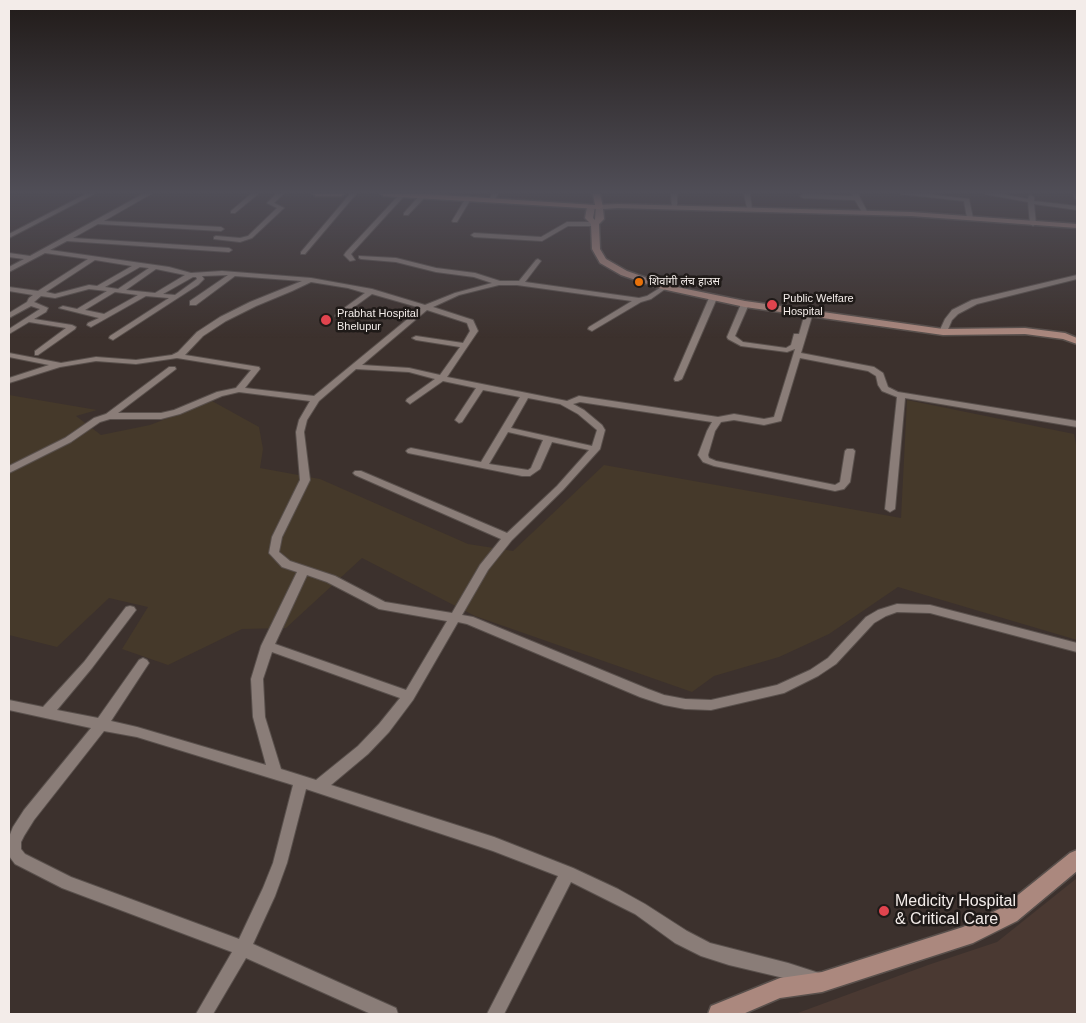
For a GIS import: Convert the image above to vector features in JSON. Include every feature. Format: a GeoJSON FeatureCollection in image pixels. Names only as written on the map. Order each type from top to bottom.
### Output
{"type":"FeatureCollection","features":[{"type":"Feature","properties":{"kind":"street"},"geometry":{"type":"LineString","coordinates":[[9,270],[61,242]]}},
{"type":"Feature","properties":{"kind":"street"},"geometry":{"type":"LineString","coordinates":[[107,242],[229,250]]}},
{"type":"Feature","properties":{"kind":"street"},"geometry":{"type":"LineString","coordinates":[[303,253],[313,242]]}},
{"type":"Feature","properties":{"kind":"street"},"geometry":{"type":"LineString","coordinates":[[352,260],[346,255],[358,242]]}},
{"type":"Feature","properties":{"kind":"street"},"geometry":{"type":"LineString","coordinates":[[595,242],[596,249],[603,261],[624,273],[665,287],[713,298],[943,332],[1025,331],[1056,334],[1077,341]]}},
{"type":"Feature","properties":{"kind":"street"},"geometry":{"type":"LineString","coordinates":[[45,251],[155,267],[194,275],[201,279],[113,338]]}},
{"type":"Feature","properties":{"kind":"street"},"geometry":{"type":"LineString","coordinates":[[9,255],[32,258]]}},
{"type":"Feature","properties":{"kind":"street"},"geometry":{"type":"LineString","coordinates":[[361,257],[396,260],[436,270],[467,274],[499,283],[520,284],[639,300],[649,298],[665,287]]}},
{"type":"Feature","properties":{"kind":"street"},"geometry":{"type":"LineString","coordinates":[[9,316],[30,303],[30,299],[37,294],[94,258]]}},
{"type":"Feature","properties":{"kind":"street"},"geometry":{"type":"LineString","coordinates":[[520,284],[538,260]]}},
{"type":"Feature","properties":{"kind":"street"},"geometry":{"type":"LineString","coordinates":[[98,288],[138,265]]}},
{"type":"Feature","properties":{"kind":"street"},"geometry":{"type":"LineString","coordinates":[[79,311],[155,267]]}},
{"type":"Feature","properties":{"kind":"street"},"geometry":{"type":"LineString","coordinates":[[156,295],[194,275],[211,272],[311,280],[372,291],[470,322],[474,331],[443,377],[410,402]]}},
{"type":"Feature","properties":{"kind":"street"},"geometry":{"type":"LineString","coordinates":[[193,303],[234,274]]}},
{"type":"Feature","properties":{"kind":"street"},"geometry":{"type":"LineString","coordinates":[[943,332],[954,312],[975,302],[1077,277]]}},
{"type":"Feature","properties":{"kind":"street"},"geometry":{"type":"LineString","coordinates":[[178,356],[200,334],[223,319],[253,304],[311,280]]}},
{"type":"Feature","properties":{"kind":"street"},"geometry":{"type":"LineString","coordinates":[[499,283],[457,294],[426,307],[316,399],[303,420],[300,432],[305,480],[274,546],[274,553],[278,558],[286,564],[303,571],[331,579],[383,606],[398,610],[456,617],[485,627],[644,693],[664,700],[685,704],[712,705],[745,698],[780,689],[814,674],[832,661],[870,620],[882,612],[897,608],[930,609],[1077,648]]}},
{"type":"Feature","properties":{"kind":"street"},"geometry":{"type":"LineString","coordinates":[[9,289],[59,296],[84,288],[98,288],[175,297]]}},
{"type":"Feature","properties":{"kind":"street"},"geometry":{"type":"LineString","coordinates":[[339,316],[372,291]]}},
{"type":"Feature","properties":{"kind":"street"},"geometry":{"type":"LineString","coordinates":[[91,325],[145,294]]}},
{"type":"Feature","properties":{"kind":"street"},"geometry":{"type":"LineString","coordinates":[[678,379],[713,298]]}},
{"type":"Feature","properties":{"kind":"street"},"geometry":{"type":"LineString","coordinates":[[592,329],[639,300]]}},
{"type":"Feature","properties":{"kind":"street"},"geometry":{"type":"LineString","coordinates":[[9,332],[39,314],[44,308],[30,303]]}},
{"type":"Feature","properties":{"kind":"street"},"geometry":{"type":"LineString","coordinates":[[745,304],[731,337],[741,344],[755,347],[788,350],[794,346],[806,313]]}},
{"type":"Feature","properties":{"kind":"street"},"geometry":{"type":"LineString","coordinates":[[63,308],[106,316]]}},
{"type":"Feature","properties":{"kind":"street"},"geometry":{"type":"LineString","coordinates":[[567,404],[579,399],[718,420],[734,417],[764,422],[778,419],[798,355],[806,313]]}},
{"type":"Feature","properties":{"kind":"street"},"geometry":{"type":"LineString","coordinates":[[28,320],[72,327],[38,353]]}},
{"type":"Feature","properties":{"kind":"street"},"geometry":{"type":"LineString","coordinates":[[416,338],[465,346]]}},
{"type":"Feature","properties":{"kind":"street"},"geometry":{"type":"LineString","coordinates":[[9,355],[61,364]]}},
{"type":"Feature","properties":{"kind":"street"},"geometry":{"type":"LineString","coordinates":[[798,355],[871,369],[880,375],[885,389],[901,394],[1077,424]]}},
{"type":"Feature","properties":{"kind":"street"},"geometry":{"type":"LineString","coordinates":[[9,381],[61,364],[96,359],[136,362],[178,356],[256,369],[238,390]]}},
{"type":"Feature","properties":{"kind":"street"},"geometry":{"type":"LineString","coordinates":[[318,787],[363,750],[384,728],[409,696],[484,568],[508,538],[578,470],[595,449],[600,436],[599,426],[567,404],[408,370],[355,367]]}},
{"type":"Feature","properties":{"kind":"street"},"geometry":{"type":"LineString","coordinates":[[9,470],[68,440],[97,420],[109,416],[172,369]]}},
{"type":"Feature","properties":{"kind":"street"},"geometry":{"type":"LineString","coordinates":[[460,420],[481,387]]}},
{"type":"Feature","properties":{"kind":"street"},"geometry":{"type":"LineString","coordinates":[[109,416],[152,417],[168,415],[220,394],[238,390],[316,399]]}},
{"type":"Feature","properties":{"kind":"street"},"geometry":{"type":"LineString","coordinates":[[484,465],[526,394]]}},
{"type":"Feature","properties":{"kind":"street"},"geometry":{"type":"LineString","coordinates":[[890,509],[901,394]]}},
{"type":"Feature","properties":{"kind":"street"},"geometry":{"type":"LineString","coordinates":[[718,420],[711,431],[703,455],[706,460],[714,463],[835,488],[841,487],[845,482],[850,451]]}},
{"type":"Feature","properties":{"kind":"street"},"geometry":{"type":"LineString","coordinates":[[505,429],[595,449]]}},
{"type":"Feature","properties":{"kind":"street"},"geometry":{"type":"LineString","coordinates":[[411,451],[515,472],[530,473],[538,463],[549,438]]}},
{"type":"Feature","properties":{"kind":"street"},"geometry":{"type":"LineString","coordinates":[[358,473],[508,538]]}},
{"type":"Feature","properties":{"kind":"street"},"geometry":{"type":"LineString","coordinates":[[276,774],[259,717],[256,692],[257,679],[267,646],[303,571]]}},
{"type":"Feature","properties":{"kind":"street"},"geometry":{"type":"LineString","coordinates":[[46,713],[88,665],[130,610]]}},
{"type":"Feature","properties":{"kind":"street"},"geometry":{"type":"LineString","coordinates":[[267,646],[409,696]]}},
{"type":"Feature","properties":{"kind":"street"},"geometry":{"type":"LineString","coordinates":[[143,663],[101,725],[29,815],[18,832],[14,842],[14,851],[20,859],[67,883],[243,948],[390,1014]]}},
{"type":"Feature","properties":{"kind":"street"},"geometry":{"type":"LineString","coordinates":[[9,705],[137,732],[301,781],[494,844],[568,873],[640,909],[681,937],[707,950],[788,970],[822,982]]}},
{"type":"Feature","properties":{"kind":"street"},"geometry":{"type":"LineString","coordinates":[[204,1014],[243,948],[270,891],[280,863],[301,781]]}},
{"type":"Feature","properties":{"kind":"street"},"geometry":{"type":"LineString","coordinates":[[719,1014],[780,988],[822,982],[966,936],[1010,914],[1077,859]]}},
{"type":"Feature","properties":{"kind":"street"},"geometry":{"type":"LineString","coordinates":[[495,1014],[568,873]]}},
{"type":"Feature","properties":{"kind":"shaded area"},"geometry":{"type":"Polygon","coordinates":[[[9,395],[97,410],[76,416],[101,435],[150,425],[212,401],[259,427],[263,449],[260,468],[320,479],[468,544],[513,551],[604,465],[901,518],[907,400],[1074,434],[1077,450],[1077,640],[898,587],[829,634],[779,657],[714,676],[692,692],[475,616],[362,558],[286,628],[242,629],[168,665],[122,649],[148,607],[109,598],[57,647],[9,635],[9,395]]]}},
{"type":"Feature","properties":{"kind":"shaded area"},"geometry":{"type":"Polygon","coordinates":[[[1077,878],[1077,1014],[795,1014],[928,965],[997,942],[1077,878]]]}},
{"type":"Feature","properties":{"kind":"place","name":"शिवांगी लंच हाउस"},"geometry":{"type":"Point","coordinates":[639,282]}},
{"type":"Feature","properties":{"kind":"place","name":"Public Welfare Hospital"},"geometry":{"type":"Point","coordinates":[772,305]}},
{"type":"Feature","properties":{"kind":"place","name":"Prabhat Hospital Bhelupur"},"geometry":{"type":"Point","coordinates":[326,320]}},
{"type":"Feature","properties":{"kind":"place","name":"Medicity Hospital & Critical Care"},"geometry":{"type":"Point","coordinates":[884,911]}}]}
